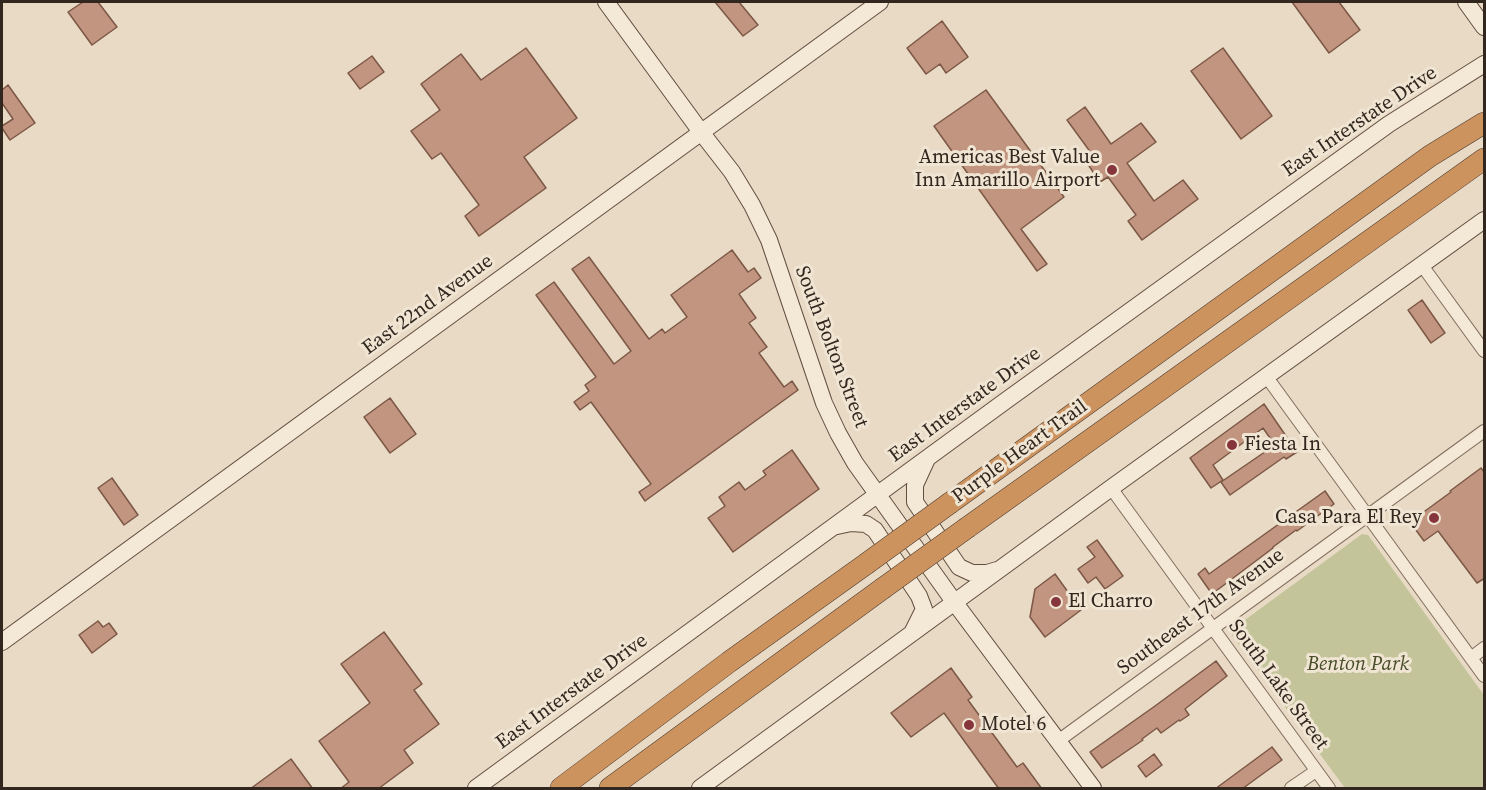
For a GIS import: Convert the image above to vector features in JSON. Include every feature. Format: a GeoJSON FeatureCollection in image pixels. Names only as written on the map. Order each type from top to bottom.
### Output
{"type":"FeatureCollection","features":[{"type":"Feature","properties":{"kind":"highway","name":"Purple Heart Trail"},"geometry":{"type":"LineString","coordinates":[[561,789],[729,662],[1430,156],[1485,123]]}},
{"type":"Feature","properties":{"kind":"highway","name":"Purple Heart Trail"},"geometry":{"type":"LineString","coordinates":[[610,789],[968,527],[1485,159]]}},
{"type":"Feature","properties":{"kind":"highway"},"geometry":{"type":"LineString","coordinates":[[1366,242],[1485,176]]}},
{"type":"Feature","properties":{"kind":"main road","name":"South Bolton Street"},"geometry":{"type":"LineString","coordinates":[[606,2],[732,172],[752,206],[769,240],[824,403],[855,463],[1092,789]]}},
{"type":"Feature","properties":{"kind":"main road","name":"East 22nd Avenue"},"geometry":{"type":"LineString","coordinates":[[2,642],[880,2]]}},
{"type":"Feature","properties":{"kind":"main road","name":"East Interstate Drive"},"geometry":{"type":"LineString","coordinates":[[476,789],[834,526],[1389,124],[1485,64]]}},
{"type":"Feature","properties":{"kind":"main road"},"geometry":{"type":"LineString","coordinates":[[700,789],[1111,488],[1485,220]]}},
{"type":"Feature","properties":{"kind":"main road"},"geometry":{"type":"LineString","coordinates":[[927,459],[915,485],[915,501],[959,567],[972,573],[987,573],[1002,568]]}},
{"type":"Feature","properties":{"kind":"main road"},"geometry":{"type":"LineString","coordinates":[[834,526],[851,523],[866,525],[874,530],[920,596],[924,609],[912,634]]}},
{"type":"Feature","properties":{"kind":"street"},"geometry":{"type":"LineString","coordinates":[[1421,264],[1485,351]]}},
{"type":"Feature","properties":{"kind":"street"},"geometry":{"type":"LineString","coordinates":[[1266,376],[1485,676]]}},
{"type":"Feature","properties":{"kind":"street","name":"Southeast 17th Avenue"},"geometry":{"type":"LineString","coordinates":[[1058,741],[1485,431]]}},
{"type":"Feature","properties":{"kind":"street","name":"South Lake Street"},"geometry":{"type":"LineString","coordinates":[[1111,488],[1329,789]]}},
{"type":"Feature","properties":{"kind":"street"},"geometry":{"type":"LineString","coordinates":[[1471,658],[1485,648]]}},
{"type":"Feature","properties":{"kind":"street"},"geometry":{"type":"LineString","coordinates":[[1291,789],[1316,771]]}},
{"type":"Feature","properties":{"kind":"green space","name":"Benton Park"},"geometry":{"type":"Polygon","coordinates":[[[1362,534],[1368,535],[1484,695],[1484,788],[1345,788],[1232,635],[1234,628],[1362,534]]]}},
{"type":"Feature","properties":{"kind":"building"},"geometry":{"type":"Polygon","coordinates":[[[83,2],[98,2],[117,27],[92,45],[68,12],[83,2]]]}},
{"type":"Feature","properties":{"kind":"building"},"geometry":{"type":"Polygon","coordinates":[[[715,2],[739,2],[758,25],[743,36],[715,2]]]}},
{"type":"Feature","properties":{"kind":"building"},"geometry":{"type":"Polygon","coordinates":[[[1292,2],[1339,2],[1360,30],[1329,53],[1292,2]]]}},
{"type":"Feature","properties":{"kind":"building"},"geometry":{"type":"Polygon","coordinates":[[[942,21],[968,57],[946,73],[940,64],[926,74],[907,48],[942,21]]]}},
{"type":"Feature","properties":{"kind":"building"},"geometry":{"type":"Polygon","coordinates":[[[526,48],[577,118],[524,157],[546,188],[479,236],[465,216],[479,205],[441,153],[432,159],[411,131],[440,110],[421,84],[461,54],[481,80],[526,48]]]}},
{"type":"Feature","properties":{"kind":"building"},"geometry":{"type":"Polygon","coordinates":[[[1223,48],[1272,116],[1241,139],[1191,71],[1223,48]]]}},
{"type":"Feature","properties":{"kind":"building"},"geometry":{"type":"Polygon","coordinates":[[[372,56],[384,72],[360,89],[348,73],[372,56]]]}},
{"type":"Feature","properties":{"kind":"building"},"geometry":{"type":"Polygon","coordinates":[[[8,85],[35,123],[10,140],[2,128],[13,119],[2,103],[2,90],[8,85]]]}},
{"type":"Feature","properties":{"kind":"building"},"geometry":{"type":"Polygon","coordinates":[[[986,90],[1064,197],[1021,229],[1047,264],[1037,271],[934,126],[986,90]]]}},
{"type":"Feature","properties":{"kind":"building","name":"Americas Best Value Inn Amarillo Airport"},"geometry":{"type":"Polygon","coordinates":[[[1085,107],[1111,144],[1141,123],[1156,142],[1127,163],[1154,201],[1183,180],[1198,199],[1142,240],[1128,221],[1136,215],[1108,177],[1100,182],[1087,163],[1094,157],[1067,120],[1085,107]]]}},
{"type":"Feature","properties":{"kind":"building"},"geometry":{"type":"Polygon","coordinates":[[[732,250],[748,272],[754,268],[761,278],[739,294],[756,318],[749,323],[767,347],[759,353],[784,387],[792,381],[798,390],[645,501],[639,492],[651,484],[591,402],[580,410],[574,402],[589,391],[585,385],[596,377],[536,295],[554,282],[614,364],[631,351],[572,269],[589,257],[649,339],[662,329],[665,333],[687,317],[671,295],[732,250]]]}},
{"type":"Feature","properties":{"kind":"building"},"geometry":{"type":"Polygon","coordinates":[[[1422,300],[1445,333],[1431,343],[1408,310],[1422,300]]]}},
{"type":"Feature","properties":{"kind":"building"},"geometry":{"type":"Polygon","coordinates":[[[390,398],[416,434],[390,453],[364,417],[390,398]]]}},
{"type":"Feature","properties":{"kind":"building"},"geometry":{"type":"Polygon","coordinates":[[[1264,404],[1297,452],[1286,459],[1284,457],[1230,495],[1221,482],[1275,445],[1263,428],[1213,465],[1223,480],[1211,488],[1190,458],[1264,404]]]}},
{"type":"Feature","properties":{"kind":"building"},"geometry":{"type":"Polygon","coordinates":[[[792,450],[819,489],[733,552],[708,518],[725,506],[719,497],[739,482],[745,490],[766,475],[763,471],[792,450]]]}},
{"type":"Feature","properties":{"kind":"building"},"geometry":{"type":"Polygon","coordinates":[[[1481,468],[1485,473],[1485,578],[1477,583],[1438,531],[1424,541],[1410,522],[1481,468]]]}},
{"type":"Feature","properties":{"kind":"building"},"geometry":{"type":"Polygon","coordinates":[[[112,478],[138,515],[124,525],[98,488],[112,478]]]}},
{"type":"Feature","properties":{"kind":"building"},"geometry":{"type":"Polygon","coordinates":[[[1325,491],[1334,504],[1212,594],[1198,574],[1205,568],[1209,574],[1325,491]]]}},
{"type":"Feature","properties":{"kind":"building"},"geometry":{"type":"Polygon","coordinates":[[[1097,540],[1123,576],[1105,589],[1096,577],[1088,583],[1078,569],[1095,557],[1087,547],[1097,540]]]}},
{"type":"Feature","properties":{"kind":"building","name":"El Charro"},"geometry":{"type":"Polygon","coordinates":[[[1055,574],[1081,610],[1045,637],[1030,617],[1035,589],[1055,574]]]}},
{"type":"Feature","properties":{"kind":"building"},"geometry":{"type":"Polygon","coordinates":[[[98,621],[103,627],[109,623],[117,634],[92,653],[79,635],[98,621]]]}},
{"type":"Feature","properties":{"kind":"building"},"geometry":{"type":"Polygon","coordinates":[[[384,632],[422,684],[414,690],[439,724],[404,750],[413,763],[378,789],[340,789],[349,782],[319,741],[370,703],[341,664],[384,632]]]}},
{"type":"Feature","properties":{"kind":"building"},"geometry":{"type":"Polygon","coordinates":[[[1216,661],[1227,676],[1185,709],[1189,715],[1161,733],[1157,728],[1102,768],[1090,752],[1216,661]]]}},
{"type":"Feature","properties":{"kind":"building","name":"Motel 6"},"geometry":{"type":"Polygon","coordinates":[[[951,668],[972,697],[968,700],[1017,767],[1023,763],[1042,789],[999,789],[944,713],[911,737],[891,713],[951,668]]]}},
{"type":"Feature","properties":{"kind":"building"},"geometry":{"type":"Polygon","coordinates":[[[1272,747],[1282,760],[1242,789],[1215,789],[1272,747]]]}},
{"type":"Feature","properties":{"kind":"building"},"geometry":{"type":"Polygon","coordinates":[[[1154,754],[1162,765],[1146,777],[1138,766],[1154,754]]]}},
{"type":"Feature","properties":{"kind":"building"},"geometry":{"type":"Polygon","coordinates":[[[291,759],[313,789],[250,789],[291,759]]]}},
{"type":"Feature","properties":{"kind":"place","name":"Americas Best Value Inn Amarillo Airport"},"geometry":{"type":"Point","coordinates":[1112,170]}},
{"type":"Feature","properties":{"kind":"place","name":"Fiesta In"},"geometry":{"type":"Point","coordinates":[1232,445]}},
{"type":"Feature","properties":{"kind":"place","name":"Casa Para El Rey"},"geometry":{"type":"Point","coordinates":[1434,518]}},
{"type":"Feature","properties":{"kind":"place","name":"El Charro"},"geometry":{"type":"Point","coordinates":[1056,602]}},
{"type":"Feature","properties":{"kind":"place","name":"Motel 6"},"geometry":{"type":"Point","coordinates":[969,725]}}]}
